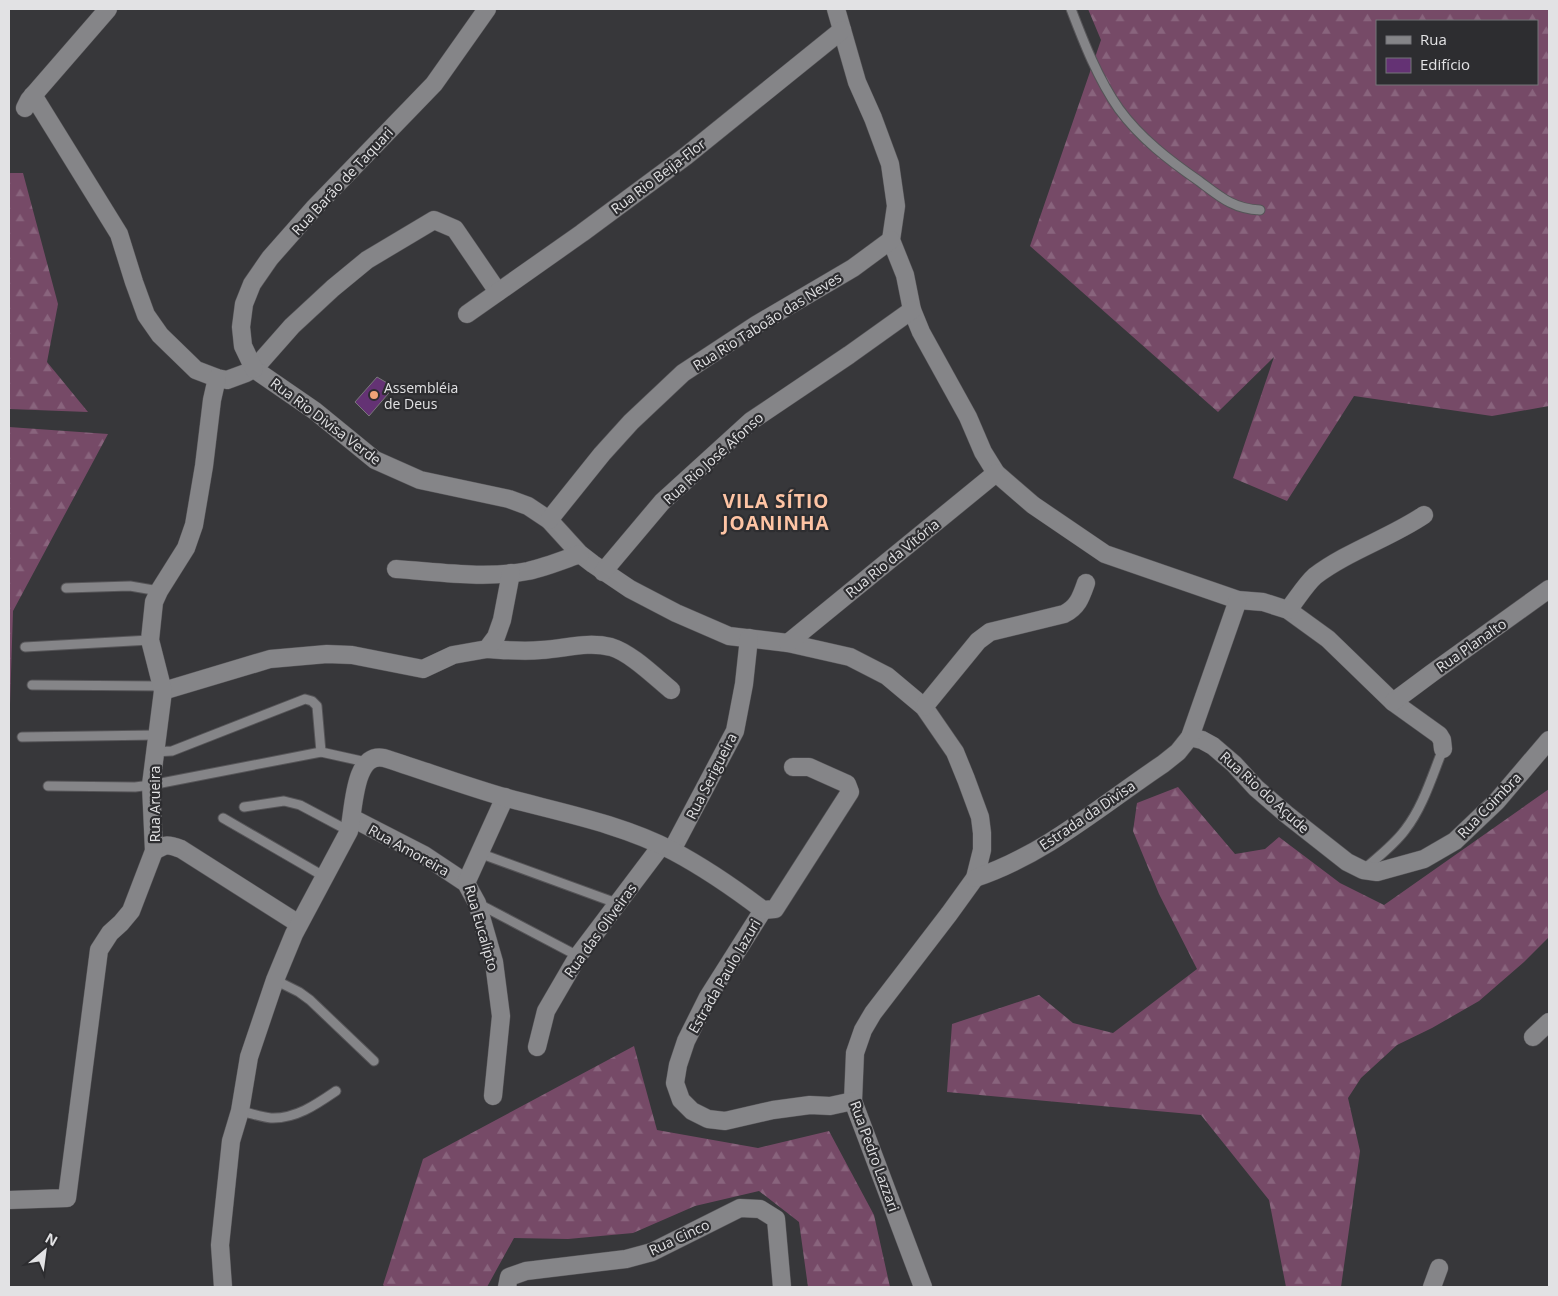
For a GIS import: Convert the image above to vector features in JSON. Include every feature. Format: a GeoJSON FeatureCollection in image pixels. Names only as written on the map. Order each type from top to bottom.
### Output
{"type":"FeatureCollection","features":[{"type":"Feature","properties":{"kind":"street"},"geometry":{"type":"LineString","coordinates":[[108,9],[29,102],[119,234],[146,316],[160,335],[196,370],[226,380],[254,369],[292,326],[333,288],[367,260],[434,220],[455,229],[498,292]]}},
{"type":"Feature","properties":{"kind":"street","name":"Rua Barão de Taquari"},"geometry":{"type":"LineString","coordinates":[[254,369],[243,346],[241,326],[244,304],[252,284],[270,258],[315,207],[434,84],[487,9]]}},
{"type":"Feature","properties":{"kind":"street"},"geometry":{"type":"LineString","coordinates":[[836,9],[857,82],[890,164],[896,206],[891,240],[905,275],[912,310],[920,332],[968,417],[983,452],[996,473],[1033,505],[1105,554],[1238,600],[1263,602],[1288,610],[1328,639],[1394,702],[1438,734],[1442,740],[1443,750]]}},
{"type":"Feature","properties":{"kind":"street","name":"Rua Rio Beija-Flor"},"geometry":{"type":"LineString","coordinates":[[467,314],[582,233],[686,156],[842,30]]}},
{"type":"Feature","properties":{"kind":"street","name":"Rua Rio Taboão das Neves"},"geometry":{"type":"LineString","coordinates":[[549,520],[630,422],[683,373],[756,325],[853,268],[891,240]]}},
{"type":"Feature","properties":{"kind":"street","name":"Rua Rio José Afonso"},"geometry":{"type":"LineString","coordinates":[[603,572],[662,502],[751,421],[912,310]]}},
{"type":"Feature","properties":{"kind":"street","name":"Rua Rio Divisa Verde"},"geometry":{"type":"LineString","coordinates":[[254,369],[292,394],[368,455],[388,467],[420,480],[528,506],[549,520],[580,554],[603,572],[630,589],[694,621],[729,636],[788,643],[850,657],[887,676],[924,707],[955,752],[980,817],[982,850],[975,878]]}},
{"type":"Feature","properties":{"kind":"street","name":"Rua Arueira"},"geometry":{"type":"LineString","coordinates":[[9,1200],[67,1198],[100,950],[110,934],[131,911],[154,851],[151,785],[162,688],[150,640],[154,602],[159,590],[186,548],[194,525],[212,400],[217,378]]}},
{"type":"Feature","properties":{"kind":"street","name":"Rua Rio da Vitória"},"geometry":{"type":"LineString","coordinates":[[788,643],[996,473]]}},
{"type":"Feature","properties":{"kind":"street"},"geometry":{"type":"LineString","coordinates":[[1288,610],[1314,577],[1342,559],[1403,529],[1424,515]]}},
{"type":"Feature","properties":{"kind":"street"},"geometry":{"type":"LineString","coordinates":[[396,568],[462,574],[512,573],[551,564],[580,554]]}},
{"type":"Feature","properties":{"kind":"street"},"geometry":{"type":"LineString","coordinates":[[487,649],[496,637],[512,573]]}},
{"type":"Feature","properties":{"kind":"street"},"geometry":{"type":"LineString","coordinates":[[924,707],[978,641],[990,632],[1074,610],[1086,583]]}},
{"type":"Feature","properties":{"kind":"street","name":"Rua Planalto"},"geometry":{"type":"LineString","coordinates":[[1394,702],[1549,589]]}},
{"type":"Feature","properties":{"kind":"street"},"geometry":{"type":"LineString","coordinates":[[1190,737],[1238,600]]}},
{"type":"Feature","properties":{"kind":"street","name":"Rua Serigueira"},"geometry":{"type":"LineString","coordinates":[[666,848],[735,730],[744,684],[749,638]]}},
{"type":"Feature","properties":{"kind":"street"},"geometry":{"type":"LineString","coordinates":[[162,688],[270,659],[326,654],[352,655],[423,669],[453,655],[487,649],[543,650],[594,644],[612,648],[630,657],[671,690]]}},
{"type":"Feature","properties":{"kind":"street","name":"Rua Rio do Açude"},"geometry":{"type":"LineString","coordinates":[[1190,737],[1214,746],[1256,788],[1286,814],[1347,862],[1363,870]]}},
{"type":"Feature","properties":{"kind":"street","name":"Estrada da Divisa"},"geometry":{"type":"LineString","coordinates":[[975,878],[991,873],[1051,841],[1163,764],[1178,752],[1190,737]]}},
{"type":"Feature","properties":{"kind":"street","name":"Rua Coimbra"},"geometry":{"type":"LineString","coordinates":[[1363,870],[1377,872],[1424,860],[1455,841],[1497,801],[1549,740]]}},
{"type":"Feature","properties":{"kind":"street"},"geometry":{"type":"LineString","coordinates":[[223,1287],[220,1245],[231,1142],[240,1112],[249,1057],[274,980],[299,924],[351,824],[351,812],[362,768],[370,758],[377,756],[505,797],[609,825],[666,848],[725,883],[763,910],[775,909],[850,792],[847,784],[809,767],[793,767]]}},
{"type":"Feature","properties":{"kind":"street","name":"Rua Eucalipto"},"geometry":{"type":"LineString","coordinates":[[493,1096],[501,1016],[494,962],[477,904],[466,883],[505,797]]}},
{"type":"Feature","properties":{"kind":"street","name":"Rua Amoreira"},"geometry":{"type":"LineString","coordinates":[[351,824],[424,855],[466,883]]}},
{"type":"Feature","properties":{"kind":"street"},"geometry":{"type":"LineString","coordinates":[[154,851],[165,845],[181,849],[299,924]]}},
{"type":"Feature","properties":{"kind":"street","name":"Rua das Oliveiras"},"geometry":{"type":"LineString","coordinates":[[537,1047],[546,1011],[578,956],[666,848]]}},
{"type":"Feature","properties":{"kind":"street","name":"Rua Pedro Lazzari"},"geometry":{"type":"LineString","coordinates":[[923,1287],[853,1102],[855,1053],[863,1030],[873,1013],[975,878]]}},
{"type":"Feature","properties":{"kind":"street","name":"Estrada Paulo lazuri"},"geometry":{"type":"LineString","coordinates":[[763,910],[708,997],[686,1041],[678,1064],[675,1083],[681,1100],[692,1111],[708,1119],[725,1121],[773,1110],[810,1105],[830,1106],[853,1102]]}},
{"type":"Feature","properties":{"kind":"street"},"geometry":{"type":"LineString","coordinates":[[1533,1036],[1549,1022]]}},
{"type":"Feature","properties":{"kind":"street","name":"Rua Cinco"},"geometry":{"type":"LineString","coordinates":[[508,1282],[526,1271],[626,1259],[652,1252],[740,1208],[760,1209],[776,1219],[782,1287]]}},
{"type":"Feature","properties":{"kind":"street"},"geometry":{"type":"LineString","coordinates":[[1432,1287],[1439,1268]]}},
{"type":"Feature","properties":{"kind":"lane"},"geometry":{"type":"LineString","coordinates":[[1071,9],[1090,58],[1103,82],[1119,109],[1138,131],[1164,155],[1218,196],[1238,207],[1260,210]]}},
{"type":"Feature","properties":{"kind":"lane"},"geometry":{"type":"LineString","coordinates":[[66,588],[137,586],[159,590]]}},
{"type":"Feature","properties":{"kind":"lane"},"geometry":{"type":"LineString","coordinates":[[25,646],[150,640]]}},
{"type":"Feature","properties":{"kind":"lane"},"geometry":{"type":"LineString","coordinates":[[32,685],[162,688]]}},
{"type":"Feature","properties":{"kind":"lane"},"geometry":{"type":"LineString","coordinates":[[22,737],[155,744],[172,751],[305,699],[312,701],[317,706],[320,752]]}},
{"type":"Feature","properties":{"kind":"lane"},"geometry":{"type":"LineString","coordinates":[[1363,870],[1391,846],[1405,830],[1414,816],[1443,750]]}},
{"type":"Feature","properties":{"kind":"lane"},"geometry":{"type":"LineString","coordinates":[[48,786],[151,785],[320,752],[366,762]]}},
{"type":"Feature","properties":{"kind":"lane"},"geometry":{"type":"LineString","coordinates":[[244,807],[284,801],[351,824]]}},
{"type":"Feature","properties":{"kind":"lane"},"geometry":{"type":"LineString","coordinates":[[223,818],[325,877]]}},
{"type":"Feature","properties":{"kind":"lane"},"geometry":{"type":"LineString","coordinates":[[479,853],[619,904]]}},
{"type":"Feature","properties":{"kind":"lane"},"geometry":{"type":"LineString","coordinates":[[477,904],[578,956]]}},
{"type":"Feature","properties":{"kind":"lane"},"geometry":{"type":"LineString","coordinates":[[274,980],[299,992],[310,1000],[374,1061]]}},
{"type":"Feature","properties":{"kind":"lane"},"geometry":{"type":"LineString","coordinates":[[240,1112],[272,1118],[290,1116],[312,1108],[336,1091]]}},
{"type":"Feature","properties":{"kind":"green space"},"geometry":{"type":"Polygon","coordinates":[[[1088,9],[1549,9],[1549,406],[1492,416],[1354,396],[1287,501],[1233,478],[1274,357],[1218,412],[1030,246],[1101,40],[1088,9]]]}},
{"type":"Feature","properties":{"kind":"green space"},"geometry":{"type":"Polygon","coordinates":[[[9,173],[23,173],[58,304],[47,362],[88,412],[9,409],[9,173]]]}},
{"type":"Feature","properties":{"kind":"green space"},"geometry":{"type":"Polygon","coordinates":[[[9,427],[108,434],[13,611],[9,736],[9,427]]]}},
{"type":"Feature","properties":{"kind":"green space"},"geometry":{"type":"Polygon","coordinates":[[[1178,787],[1235,854],[1265,849],[1279,837],[1340,883],[1384,905],[1549,789],[1549,937],[1524,962],[1479,1001],[1432,1028],[1397,1045],[1361,1078],[1348,1098],[1360,1151],[1341,1287],[1286,1287],[1269,1200],[1201,1115],[947,1092],[952,1024],[1039,995],[1073,1023],[1113,1033],[1197,969],[1159,894],[1133,831],[1137,803],[1178,787]]]}},
{"type":"Feature","properties":{"kind":"green space"},"geometry":{"type":"Polygon","coordinates":[[[634,1046],[657,1130],[758,1148],[829,1131],[874,1215],[890,1287],[808,1287],[799,1222],[759,1191],[695,1206],[633,1233],[568,1239],[514,1238],[487,1287],[385,1287],[383,1285],[423,1159],[634,1046]]]}},
{"type":"Feature","properties":{"kind":"building","name":"Assembléia de Deus"},"geometry":{"type":"Polygon","coordinates":[[[377,377],[394,387],[369,416],[355,402],[377,377]]]}},
{"type":"Feature","properties":{"kind":"place","name":"Assembléia de Deus"},"geometry":{"type":"Point","coordinates":[374,395]}},
{"type":"Feature","properties":{"kind":"district","name":"VILA SÍTIO JOANINHA"},"geometry":{"type":"Point","coordinates":[776,512]}}]}
